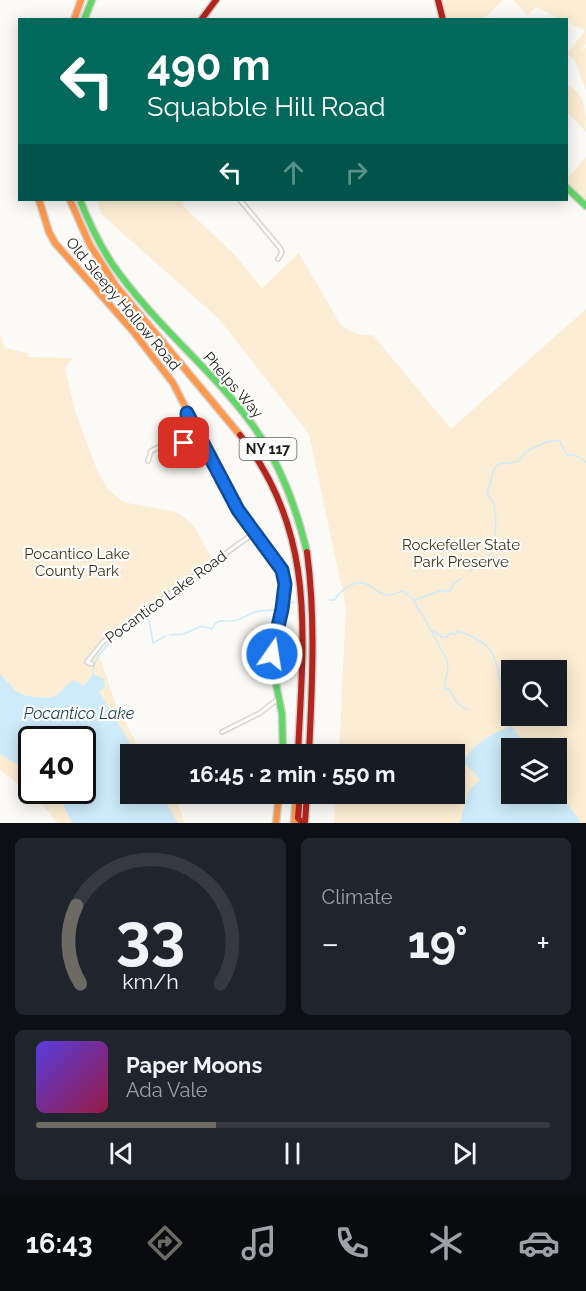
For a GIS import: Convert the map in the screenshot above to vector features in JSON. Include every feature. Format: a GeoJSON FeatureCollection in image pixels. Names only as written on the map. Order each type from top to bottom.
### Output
{"type":"FeatureCollection","features":[{"type":"Feature","properties":{"kind":"main road"},"geometry":{"type":"LineString","coordinates":[[75,18],[81,0]]}},
{"type":"Feature","properties":{"kind":"main road"},"geometry":{"type":"LineString","coordinates":[[85,18],[92,0]]}},
{"type":"Feature","properties":{"kind":"main road"},"geometry":{"type":"LineString","coordinates":[[202,18],[216,0]]}},
{"type":"Feature","properties":{"kind":"main road"},"geometry":{"type":"LineString","coordinates":[[438,0],[442,18]]}},
{"type":"Feature","properties":{"kind":"main road"},"geometry":{"type":"LineString","coordinates":[[568,189],[586,206]]}},
{"type":"Feature","properties":{"kind":"main road","name":"Old Sleepy Hollow Road"},"geometry":{"type":"LineString","coordinates":[[39,201],[49,232],[56,243],[173,383],[238,510],[279,564],[284,576],[282,609],[272,654],[273,674],[284,728],[283,744]]}},
{"type":"Feature","properties":{"kind":"main road","name":"Phelps Way"},"geometry":{"type":"LineString","coordinates":[[70,201],[86,239],[107,274],[248,446],[283,506],[297,555],[302,599],[298,744]]}},
{"type":"Feature","properties":{"kind":"main road","name":"Phelps Way"},"geometry":{"type":"LineString","coordinates":[[80,201],[95,235],[115,268],[139,298],[248,419],[272,454],[290,491],[307,542],[314,593],[309,744]]}},
{"type":"Feature","properties":{"kind":"main road"},"geometry":{"type":"LineString","coordinates":[[276,823],[278,804]]}},
{"type":"Feature","properties":{"kind":"main road"},"geometry":{"type":"LineString","coordinates":[[294,823],[297,804]]}},
{"type":"Feature","properties":{"kind":"main road"},"geometry":{"type":"LineString","coordinates":[[298,804],[298,818],[304,823]]}},
{"type":"Feature","properties":{"kind":"main road"},"geometry":{"type":"LineString","coordinates":[[304,823],[306,804]]}},
{"type":"Feature","properties":{"kind":"street"},"geometry":{"type":"LineString","coordinates":[[241,201],[280,248],[282,252],[278,259]]}},
{"type":"Feature","properties":{"kind":"street"},"geometry":{"type":"LineString","coordinates":[[148,461],[151,452],[159,447],[178,448],[184,443],[188,435],[187,413]]}},
{"type":"Feature","properties":{"kind":"street","name":"Pocantico Lake Road"},"geometry":{"type":"LineString","coordinates":[[92,663],[87,662],[103,642],[255,533]]}},
{"type":"Feature","properties":{"kind":"street"},"geometry":{"type":"LineString","coordinates":[[222,732],[260,714],[279,698]]}},
{"type":"Feature","properties":{"kind":"green space"},"geometry":{"type":"Polygon","coordinates":[[[441,0],[503,0],[484,18],[446,18],[441,0]]]}},
{"type":"Feature","properties":{"kind":"green space"},"geometry":{"type":"Polygon","coordinates":[[[513,0],[586,0],[586,44],[581,50],[586,48],[586,90],[575,61],[568,55],[585,31],[568,22],[568,18],[559,18],[536,7],[527,15],[513,0]]]}},
{"type":"Feature","properties":{"kind":"green space"},"geometry":{"type":"Polygon","coordinates":[[[568,86],[578,93],[584,104],[586,132],[568,113],[568,86]]]}},
{"type":"Feature","properties":{"kind":"green space"},"geometry":{"type":"Polygon","coordinates":[[[586,157],[586,200],[568,183],[568,178],[586,157]]]}},
{"type":"Feature","properties":{"kind":"green space","name":"Rockefeller State Park Preserve"},"geometry":{"type":"Polygon","coordinates":[[[97,201],[185,201],[182,205],[235,255],[262,288],[299,253],[340,324],[356,333],[373,335],[451,429],[586,309],[586,823],[334,823],[335,804],[465,804],[465,744],[339,744],[346,607],[309,434],[219,319],[101,214],[97,201]]]}},
{"type":"Feature","properties":{"kind":"green space","name":"Pocantico Lake County Park"},"geometry":{"type":"Polygon","coordinates":[[[0,335],[5,348],[28,353],[29,357],[73,358],[65,368],[75,411],[97,470],[107,488],[123,502],[176,512],[185,518],[194,526],[212,559],[173,592],[125,621],[96,646],[116,705],[137,744],[120,744],[120,804],[177,804],[185,823],[58,823],[41,804],[96,804],[96,726],[18,726],[18,784],[0,770],[0,335]]]}},
{"type":"Feature","properties":{"kind":"water","name":"Pocantico Lake"},"geometry":{"type":"Polygon","coordinates":[[[0,674],[21,693],[43,698],[57,695],[74,680],[84,686],[93,674],[104,679],[105,687],[99,692],[131,744],[120,744],[120,804],[167,804],[178,823],[72,823],[63,804],[96,804],[96,726],[18,726],[18,765],[0,754],[0,674]]]}},
{"type":"Feature","properties":{"kind":"water"},"geometry":{"type":"Polygon","coordinates":[[[512,726],[520,738],[501,738],[501,804],[567,803],[580,823],[460,823],[468,792],[479,780],[465,760],[478,744],[512,726]]]}},
{"type":"Feature","properties":{"kind":"waterway"},"geometry":{"type":"LineString","coordinates":[[470,571],[488,557],[498,542],[495,532],[494,503],[487,494],[494,469],[499,464],[517,462],[527,451],[546,442],[559,440],[566,454],[577,456],[586,462]]}},
{"type":"Feature","properties":{"kind":"waterway"},"geometry":{"type":"LineString","coordinates":[[415,600],[443,590],[447,592],[462,578]]}},
{"type":"Feature","properties":{"kind":"waterway"},"geometry":{"type":"LineString","coordinates":[[329,600],[334,600],[347,587],[357,583],[362,583],[385,594],[392,595],[403,591],[412,598],[447,660],[448,668],[444,689],[449,689],[457,703],[467,710]]}},
{"type":"Feature","properties":{"kind":"waterway"},"geometry":{"type":"LineString","coordinates":[[286,605],[294,602]]}},
{"type":"Feature","properties":{"kind":"waterway"},"geometry":{"type":"LineString","coordinates":[[170,635],[184,634],[201,626],[212,629],[220,621],[235,621],[258,611],[279,608]]}},
{"type":"Feature","properties":{"kind":"waterway"},"geometry":{"type":"LineString","coordinates":[[93,674],[94,665],[104,649],[142,618],[149,620],[153,643],[165,636]]}},
{"type":"Feature","properties":{"kind":"waterway"},"geometry":{"type":"LineString","coordinates":[[432,631],[441,637],[447,637],[450,633],[455,634],[458,631],[487,646],[495,659],[501,686]]}},
{"type":"Feature","properties":{"kind":"traffic: fast"},"geometry":{"type":"LineString","coordinates":[[85,18],[92,0]]}},
{"type":"Feature","properties":{"kind":"traffic: fast"},"geometry":{"type":"LineString","coordinates":[[568,189],[586,206]]}},
{"type":"Feature","properties":{"kind":"traffic: fast"},"geometry":{"type":"LineString","coordinates":[[80,201],[103,249],[129,287],[238,406],[264,441],[287,487],[307,552]]}},
{"type":"Feature","properties":{"kind":"traffic: fast"},"geometry":{"type":"LineString","coordinates":[[210,455],[238,510],[282,570],[285,584],[272,664],[282,714],[283,744]]}},
{"type":"Feature","properties":{"kind":"traffic: slow"},"geometry":{"type":"LineString","coordinates":[[75,18],[81,0]]}},
{"type":"Feature","properties":{"kind":"traffic: slow"},"geometry":{"type":"LineString","coordinates":[[39,201],[55,243],[132,330],[173,383],[210,455]]}},
{"type":"Feature","properties":{"kind":"traffic: slow"},"geometry":{"type":"LineString","coordinates":[[70,201],[90,245],[116,286],[240,435]]}},
{"type":"Feature","properties":{"kind":"traffic: slow"},"geometry":{"type":"LineString","coordinates":[[276,823],[278,804]]}},
{"type":"Feature","properties":{"kind":"traffic: slow"},"geometry":{"type":"LineString","coordinates":[[294,823],[295,804]]}},
{"type":"Feature","properties":{"kind":"traffic: jam"},"geometry":{"type":"LineString","coordinates":[[202,18],[216,0]]}},
{"type":"Feature","properties":{"kind":"traffic: jam"},"geometry":{"type":"LineString","coordinates":[[438,0],[442,18]]}},
{"type":"Feature","properties":{"kind":"traffic: jam"},"geometry":{"type":"LineString","coordinates":[[240,435],[265,472],[283,510],[294,548],[300,588],[302,628],[298,744]]}},
{"type":"Feature","properties":{"kind":"traffic: jam"},"geometry":{"type":"LineString","coordinates":[[307,552],[312,628],[309,744]]}},
{"type":"Feature","properties":{"kind":"traffic: jam"},"geometry":{"type":"LineString","coordinates":[[299,804],[298,818],[302,823]]}},
{"type":"Feature","properties":{"kind":"traffic: jam"},"geometry":{"type":"LineString","coordinates":[[305,823],[306,804]]}},
{"type":"Feature","properties":{"kind":"route"},"geometry":{"type":"LineString","coordinates":[[184,443],[188,435],[187,413],[238,510],[282,570],[285,584],[272,654]]}}]}
